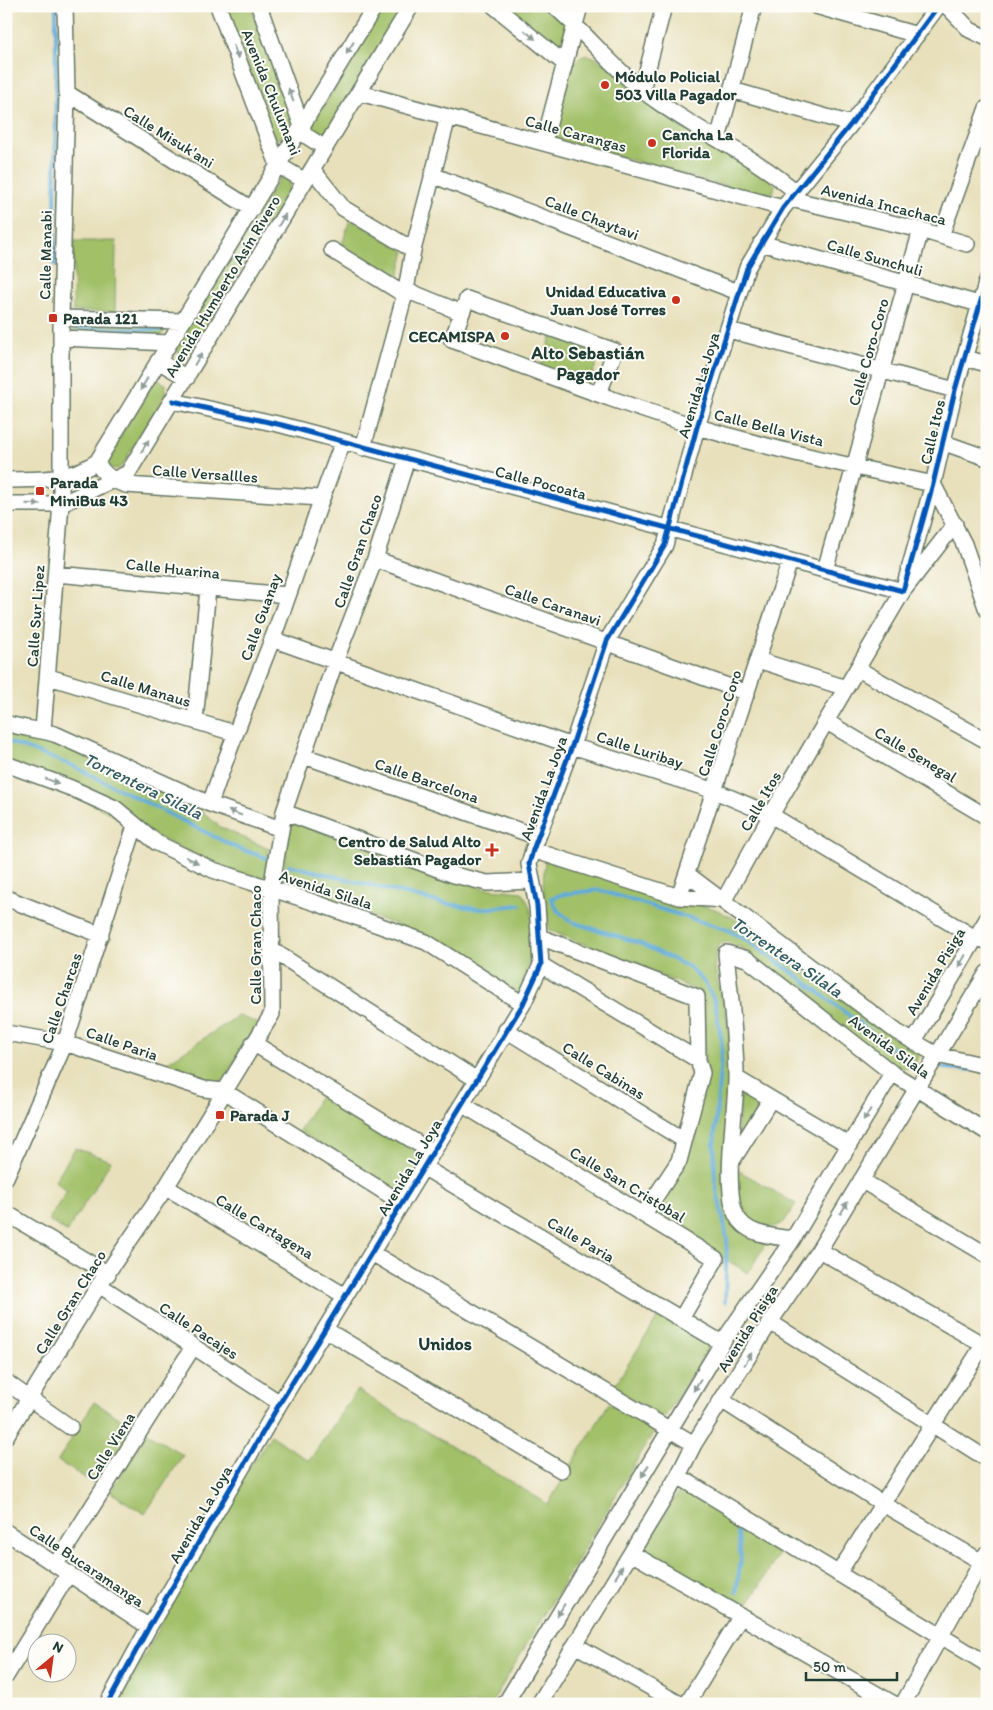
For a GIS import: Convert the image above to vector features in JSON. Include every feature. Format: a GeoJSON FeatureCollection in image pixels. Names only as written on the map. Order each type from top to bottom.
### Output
{"type":"FeatureCollection","features":[{"type":"Feature","properties":{"kind":"street","name":"Calle Manabi"},"geometry":{"type":"LineString","coordinates":[[61,504],[61,318],[67,93],[65,6]]}},
{"type":"Feature","properties":{"kind":"street","name":"Avenida Chulumani"},"geometry":{"type":"LineString","coordinates":[[218,6],[278,165],[309,175],[343,208],[413,250]]}},
{"type":"Feature","properties":{"kind":"street","name":"Avenida Chulumani"},"geometry":{"type":"LineString","coordinates":[[259,6],[302,127],[306,135],[325,148]]}},
{"type":"Feature","properties":{"kind":"street","name":"Avenida Humberto Asín Rivero"},"geometry":{"type":"LineString","coordinates":[[6,480],[60,479],[78,474],[96,462],[375,6]]}},
{"type":"Feature","properties":{"kind":"street","name":"Avenida Humberto Asín Rivero"},"geometry":{"type":"LineString","coordinates":[[6,504],[61,504],[128,473],[411,6]]}},
{"type":"Feature","properties":{"kind":"street"},"geometry":{"type":"LineString","coordinates":[[494,6],[565,64]]}},
{"type":"Feature","properties":{"kind":"street","name":"Avenida Incachaca"},"geometry":{"type":"LineString","coordinates":[[554,6],[642,90],[691,124],[777,176],[790,200],[921,230],[967,244]]}},
{"type":"Feature","properties":{"kind":"street"},"geometry":{"type":"LineString","coordinates":[[544,142],[580,6]]}},
{"type":"Feature","properties":{"kind":"street"},"geometry":{"type":"LineString","coordinates":[[642,90],[664,6]]}},
{"type":"Feature","properties":{"kind":"street"},"geometry":{"type":"LineString","coordinates":[[718,139],[754,6]]}},
{"type":"Feature","properties":{"kind":"street"},"geometry":{"type":"LineString","coordinates":[[816,6],[917,35]]}},
{"type":"Feature","properties":{"kind":"street","name":"Avenida La Joya"},"geometry":{"type":"LineString","coordinates":[[107,1704],[149,1627],[280,1403],[523,1004],[541,966],[537,906],[529,864],[572,746],[607,641],[665,545],[697,427],[747,268],[761,243],[790,200],[851,124],[938,6]]}},
{"type":"Feature","properties":{"kind":"street"},"geometry":{"type":"LineString","coordinates":[[947,6],[970,30],[987,38]]}},
{"type":"Feature","properties":{"kind":"street"},"geometry":{"type":"LineString","coordinates":[[732,90],[851,124]]}},
{"type":"Feature","properties":{"kind":"street","name":"Calle Misuk'ani"},"geometry":{"type":"LineString","coordinates":[[67,93],[252,209]]}},
{"type":"Feature","properties":{"kind":"street","name":"Calle Carangas"},"geometry":{"type":"LineString","coordinates":[[360,93],[544,142],[790,200]]}},
{"type":"Feature","properties":{"kind":"street"},"geometry":{"type":"LineString","coordinates":[[940,236],[987,108]]}},
{"type":"Feature","properties":{"kind":"street"},"geometry":{"type":"LineString","coordinates":[[363,448],[405,293],[413,250],[448,117]]}},
{"type":"Feature","properties":{"kind":"street","name":"Calle Chaytavi"},"geometry":{"type":"LineString","coordinates":[[432,175],[738,292]]}},
{"type":"Feature","properties":{"kind":"street","name":"Calle Coro-Coro"},"geometry":{"type":"LineString","coordinates":[[825,570],[921,230]]}},
{"type":"Feature","properties":{"kind":"street","name":"Calle Sunchuli"},"geometry":{"type":"LineString","coordinates":[[761,243],[979,304]]}},
{"type":"Feature","properties":{"kind":"street"},"geometry":{"type":"LineString","coordinates":[[332,250],[405,293],[462,313],[467,299],[615,351],[599,394]]}},
{"type":"Feature","properties":{"kind":"street","name":"Calle Itos"},"geometry":{"type":"LineString","coordinates":[[903,591],[933,484],[954,390],[987,280]]}},
{"type":"Feature","properties":{"kind":"street","name":"Calle Bella Vista"},"geometry":{"type":"LineString","coordinates":[[462,313],[452,340],[599,394],[697,427],[854,467],[933,484]]}},
{"type":"Feature","properties":{"kind":"street"},"geometry":{"type":"LineString","coordinates":[[61,318],[182,321]]}},
{"type":"Feature","properties":{"kind":"street"},"geometry":{"type":"LineString","coordinates":[[729,330],[954,390]]}},
{"type":"Feature","properties":{"kind":"street"},"geometry":{"type":"LineString","coordinates":[[62,338],[169,343]]}},
{"type":"Feature","properties":{"kind":"street"},"geometry":{"type":"LineString","coordinates":[[965,358],[987,364]]}},
{"type":"Feature","properties":{"kind":"street"},"geometry":{"type":"LineString","coordinates":[[158,361],[187,378]]}},
{"type":"Feature","properties":{"kind":"street","name":"Calle Pocoata"},"geometry":{"type":"LineString","coordinates":[[173,401],[343,442],[903,591]]}},
{"type":"Feature","properties":{"kind":"street","name":"Calle Guanay"},"geometry":{"type":"LineString","coordinates":[[210,804],[234,734],[272,639],[320,498],[343,442]]}},
{"type":"Feature","properties":{"kind":"street"},"geometry":{"type":"LineString","coordinates":[[942,442],[987,458]]}},
{"type":"Feature","properties":{"kind":"street","name":"Calle Gran Chaco"},"geometry":{"type":"LineString","coordinates":[[6,1436],[104,1280],[166,1187],[272,1014],[271,890],[284,812],[335,662],[375,559],[406,460]]}},
{"type":"Feature","properties":{"kind":"street"},"geometry":{"type":"LineString","coordinates":[[96,462],[100,470],[114,481]]}},
{"type":"Feature","properties":{"kind":"street","name":"Calle Versallles"},"geometry":{"type":"LineString","coordinates":[[114,481],[126,485],[320,498]]}},
{"type":"Feature","properties":{"kind":"street"},"geometry":{"type":"LineString","coordinates":[[933,484],[964,544],[987,610]]}},
{"type":"Feature","properties":{"kind":"street","name":"Calle Sur Lipez"},"geometry":{"type":"LineString","coordinates":[[43,730],[61,504]]}},
{"type":"Feature","properties":{"kind":"street","name":"Calle Itos"},"geometry":{"type":"LineString","coordinates":[[724,900],[771,815],[903,591],[955,524]]}},
{"type":"Feature","properties":{"kind":"street","name":"Calle Caranavi"},"geometry":{"type":"LineString","coordinates":[[375,559],[747,692]]}},
{"type":"Feature","properties":{"kind":"street","name":"Calle Coro-Coro"},"geometry":{"type":"LineString","coordinates":[[679,897],[790,561]]}},
{"type":"Feature","properties":{"kind":"street","name":"Calle Huarina"},"geometry":{"type":"LineString","coordinates":[[56,574],[287,595]]}},
{"type":"Feature","properties":{"kind":"street"},"geometry":{"type":"LineString","coordinates":[[195,720],[208,589]]}},
{"type":"Feature","properties":{"kind":"street","name":"Calle Luribay"},"geometry":{"type":"LineString","coordinates":[[272,639],[572,746],[715,791],[771,815],[981,939]]}},
{"type":"Feature","properties":{"kind":"street"},"geometry":{"type":"LineString","coordinates":[[758,660],[846,688]]}},
{"type":"Feature","properties":{"kind":"street"},"geometry":{"type":"LineString","coordinates":[[858,668],[987,741]]}},
{"type":"Feature","properties":{"kind":"street","name":"Calle Manaus"},"geometry":{"type":"LineString","coordinates":[[48,677],[195,720],[234,734]]}},
{"type":"Feature","properties":{"kind":"street"},"geometry":{"type":"LineString","coordinates":[[6,722],[20,728],[43,730],[210,804],[281,829]]}},
{"type":"Feature","properties":{"kind":"street","name":"Calle Senegal"},"geometry":{"type":"LineString","coordinates":[[827,722],[987,817]]}},
{"type":"Feature","properties":{"kind":"street","name":"Calle Barcelona"},"geometry":{"type":"LineString","coordinates":[[304,756],[536,844]]}},
{"type":"Feature","properties":{"kind":"street","name":"Avenida Silala"},"geometry":{"type":"LineString","coordinates":[[6,764],[71,788],[114,808],[157,843],[213,870],[271,890],[316,902],[426,942],[523,1004]]}},
{"type":"Feature","properties":{"kind":"street"},"geometry":{"type":"LineString","coordinates":[[284,812],[454,875],[487,883],[531,881]]}},
{"type":"Feature","properties":{"kind":"street","name":"Calle Charcas"},"geometry":{"type":"LineString","coordinates":[[6,1177],[65,1042],[135,826]]}},
{"type":"Feature","properties":{"kind":"street"},"geometry":{"type":"LineString","coordinates":[[536,844],[679,897],[724,900]]}},
{"type":"Feature","properties":{"kind":"street","name":"Avenida Silala"},"geometry":{"type":"LineString","coordinates":[[687,874],[852,998],[914,1041],[937,1055],[987,1066]]}},
{"type":"Feature","properties":{"kind":"street"},"geometry":{"type":"LineString","coordinates":[[6,898],[101,935]]}},
{"type":"Feature","properties":{"kind":"street","name":"Avenida Pisiga"},"geometry":{"type":"LineString","coordinates":[[914,1041],[981,939],[987,919]]}},
{"type":"Feature","properties":{"kind":"street"},"geometry":{"type":"LineString","coordinates":[[540,937],[697,997],[698,1060],[702,1073],[679,1161],[644,1214]]}},
{"type":"Feature","properties":{"kind":"street"},"geometry":{"type":"LineString","coordinates":[[272,950],[477,1080]]}},
{"type":"Feature","properties":{"kind":"street","name":"Avenida Silala"},"geometry":{"type":"LineString","coordinates":[[736,1078],[726,953],[747,959],[892,1073],[987,1132]]}},
{"type":"Feature","properties":{"kind":"street"},"geometry":{"type":"LineString","coordinates":[[541,966],[698,1060]]}},
{"type":"Feature","properties":{"kind":"street","name":"Avenida Pisiga"},"geometry":{"type":"LineString","coordinates":[[540,1704],[678,1476],[694,1444],[770,1322],[819,1250],[916,1087],[987,973]]}},
{"type":"Feature","properties":{"kind":"street","name":"Calle Cabinas"},"geometry":{"type":"LineString","coordinates":[[506,1030],[684,1140]]}},
{"type":"Feature","properties":{"kind":"street","name":"Calle Paria"},"geometry":{"type":"LineString","coordinates":[[6,1033],[65,1042],[204,1089],[224,1091]]}},
{"type":"Feature","properties":{"kind":"street"},"geometry":{"type":"LineString","coordinates":[[253,1043],[432,1152]]}},
{"type":"Feature","properties":{"kind":"street","name":"Avenida Pisiga"},"geometry":{"type":"LineString","coordinates":[[505,1704],[722,1343],[793,1239],[892,1073]]}},
{"type":"Feature","properties":{"kind":"street"},"geometry":{"type":"LineString","coordinates":[[793,1239],[757,1234],[744,1226],[736,1215],[732,1199],[731,1162],[736,1078],[849,1145]]}},
{"type":"Feature","properties":{"kind":"street"},"geometry":{"type":"LineString","coordinates":[[224,1091],[402,1203]]}},
{"type":"Feature","properties":{"kind":"street"},"geometry":{"type":"LineString","coordinates":[[731,1162],[771,1099]]}},
{"type":"Feature","properties":{"kind":"street","name":"Calle San Cristobal"},"geometry":{"type":"LineString","coordinates":[[462,1104],[716,1259],[681,1318]]}},
{"type":"Feature","properties":{"kind":"street","name":"Calle Paria"},"geometry":{"type":"LineString","coordinates":[[423,1167],[722,1343]]}},
{"type":"Feature","properties":{"kind":"street"},"geometry":{"type":"LineString","coordinates":[[861,1180],[987,1255]]}},
{"type":"Feature","properties":{"kind":"street","name":"Calle Cartagena"},"geometry":{"type":"LineString","coordinates":[[166,1187],[346,1296]]}},
{"type":"Feature","properties":{"kind":"street","name":"Calle Pacajes"},"geometry":{"type":"LineString","coordinates":[[6,1213],[104,1280],[193,1347],[280,1403]]}},
{"type":"Feature","properties":{"kind":"street"},"geometry":{"type":"LineString","coordinates":[[819,1250],[986,1344],[932,1424],[838,1574]]}},
{"type":"Feature","properties":{"kind":"street"},"geometry":{"type":"LineString","coordinates":[[372,1253],[694,1444]]}},
{"type":"Feature","properties":{"kind":"street"},"geometry":{"type":"LineString","coordinates":[[770,1322],[987,1459]]}},
{"type":"Feature","properties":{"kind":"street"},"geometry":{"type":"LineString","coordinates":[[326,1330],[561,1470]]}},
{"type":"Feature","properties":{"kind":"street","name":"Calle Viena"},"geometry":{"type":"LineString","coordinates":[[56,1564],[193,1347]]}},
{"type":"Feature","properties":{"kind":"street"},"geometry":{"type":"LineString","coordinates":[[6,1382],[70,1427]]}},
{"type":"Feature","properties":{"kind":"street"},"geometry":{"type":"LineString","coordinates":[[722,1401],[883,1504],[985,1560],[939,1637],[903,1704]]}},
{"type":"Feature","properties":{"kind":"street"},"geometry":{"type":"LineString","coordinates":[[678,1476],[939,1637],[987,1664]]}},
{"type":"Feature","properties":{"kind":"street","name":"Calle Bucaramanga"},"geometry":{"type":"LineString","coordinates":[[6,1532],[149,1627]]}},
{"type":"Feature","properties":{"kind":"street"},"geometry":{"type":"LineString","coordinates":[[632,1553],[894,1704]]}},
{"type":"Feature","properties":{"kind":"street"},"geometry":{"type":"LineString","coordinates":[[6,1676],[69,1573]]}},
{"type":"Feature","properties":{"kind":"street"},"geometry":{"type":"LineString","coordinates":[[687,1704],[741,1616]]}},
{"type":"Feature","properties":{"kind":"street"},"geometry":{"type":"LineString","coordinates":[[575,1645],[680,1704]]}},
{"type":"Feature","properties":{"kind":"green space"},"geometry":{"type":"Polygon","coordinates":[[[225,6],[251,6],[292,122],[281,139],[274,137],[225,6]]]}},
{"type":"Feature","properties":{"kind":"green space"},"geometry":{"type":"Polygon","coordinates":[[[384,6],[405,6],[326,133],[317,134],[313,129],[314,122],[384,6]]]}},
{"type":"Feature","properties":{"kind":"green space"},"geometry":{"type":"Polygon","coordinates":[[[502,6],[539,6],[555,13],[567,28],[560,46],[553,47],[502,6]]]}},
{"type":"Feature","properties":{"kind":"green space"},"geometry":{"type":"Polygon","coordinates":[[[588,55],[596,58],[768,178],[775,185],[773,193],[765,197],[556,139],[554,131],[571,68],[579,57],[588,55]]]}},
{"type":"Feature","properties":{"kind":"green space"},"geometry":{"type":"Polygon","coordinates":[[[280,178],[289,181],[290,191],[191,352],[186,356],[180,355],[175,346],[280,178]]]}},
{"type":"Feature","properties":{"kind":"green space"},"geometry":{"type":"Polygon","coordinates":[[[350,219],[405,251],[397,282],[340,251],[350,219]]]}},
{"type":"Feature","properties":{"kind":"green space"},"geometry":{"type":"Polygon","coordinates":[[[74,241],[116,241],[115,312],[73,311],[74,241]]]}},
{"type":"Feature","properties":{"kind":"green space"},"geometry":{"type":"Polygon","coordinates":[[[74,324],[167,327],[161,336],[73,333],[74,324]]]}},
{"type":"Feature","properties":{"kind":"green space"},"geometry":{"type":"Polygon","coordinates":[[[552,335],[600,354],[588,386],[540,367],[552,335]]]}},
{"type":"Feature","properties":{"kind":"green space"},"geometry":{"type":"Polygon","coordinates":[[[157,380],[166,384],[166,393],[122,466],[117,469],[110,468],[106,460],[157,380]]]}},
{"type":"Feature","properties":{"kind":"green space"},"geometry":{"type":"Polygon","coordinates":[[[6,730],[20,735],[47,739],[203,812],[220,827],[269,849],[266,882],[216,866],[6,761],[6,730]]]}},
{"type":"Feature","properties":{"kind":"green space"},"geometry":{"type":"Polygon","coordinates":[[[291,821],[483,888],[522,892],[532,916],[533,929],[530,956],[519,994],[434,938],[281,885],[291,821]]]}},
{"type":"Feature","properties":{"kind":"green space"},"geometry":{"type":"Polygon","coordinates":[[[545,860],[715,909],[743,923],[827,989],[893,1035],[921,1051],[913,1068],[899,1068],[889,1065],[742,948],[726,942],[719,944],[716,953],[715,971],[727,1018],[730,1042],[732,1117],[731,1217],[767,1241],[748,1273],[650,1213],[706,1078],[701,992],[549,930],[543,885],[545,860]]]}},
{"type":"Feature","properties":{"kind":"green space"},"geometry":{"type":"Polygon","coordinates":[[[238,1016],[258,1023],[221,1083],[210,1084],[160,1067],[238,1016]]]}},
{"type":"Feature","properties":{"kind":"green space"},"geometry":{"type":"Polygon","coordinates":[[[741,1088],[763,1101],[737,1143],[741,1088]]]}},
{"type":"Feature","properties":{"kind":"green space"},"geometry":{"type":"Polygon","coordinates":[[[322,1093],[418,1153],[417,1162],[400,1189],[396,1191],[299,1131],[322,1093]]]}},
{"type":"Feature","properties":{"kind":"green space"},"geometry":{"type":"Polygon","coordinates":[[[75,1148],[111,1161],[67,1232],[48,1220],[67,1191],[55,1181],[75,1148]]]}},
{"type":"Feature","properties":{"kind":"green space"},"geometry":{"type":"Polygon","coordinates":[[[736,1169],[796,1204],[784,1222],[769,1229],[757,1224],[744,1214],[738,1200],[736,1169]]]}},
{"type":"Feature","properties":{"kind":"green space"},"geometry":{"type":"Polygon","coordinates":[[[660,1314],[710,1346],[664,1418],[613,1388],[660,1314]]]}},
{"type":"Feature","properties":{"kind":"green space"},"geometry":{"type":"Polygon","coordinates":[[[357,1390],[548,1504],[609,1403],[656,1428],[491,1704],[117,1704],[158,1631],[215,1519],[271,1435],[309,1461],[357,1390]]]}},
{"type":"Feature","properties":{"kind":"green space"},"geometry":{"type":"Polygon","coordinates":[[[94,1402],[137,1429],[101,1488],[58,1461],[94,1402]]]}},
{"type":"Feature","properties":{"kind":"green space"},"geometry":{"type":"Polygon","coordinates":[[[147,1433],[183,1455],[145,1514],[110,1492],[147,1433]]]}},
{"type":"Feature","properties":{"kind":"green space"},"geometry":{"type":"Polygon","coordinates":[[[681,1488],[782,1549],[744,1611],[643,1550],[681,1488]]]}},
{"type":"Feature","properties":{"kind":"waterway"},"geometry":{"type":"LineString","coordinates":[[55,265],[56,6]]}},
{"type":"Feature","properties":{"kind":"waterway"},"geometry":{"type":"LineString","coordinates":[[76,328],[161,330]]}},
{"type":"Feature","properties":{"kind":"waterway","name":"Torrentera Silala"},"geometry":{"type":"LineString","coordinates":[[6,741],[73,766],[237,848],[267,858]]}},
{"type":"Feature","properties":{"kind":"waterway","name":"Torrentera Silala"},"geometry":{"type":"LineString","coordinates":[[289,865],[442,903],[480,909],[520,905]]}},
{"type":"Feature","properties":{"kind":"waterway"},"geometry":{"type":"LineString","coordinates":[[725,1302],[727,1238],[715,1181],[714,1144],[722,1044],[715,1002],[705,983],[689,967],[639,943],[572,922],[558,911],[551,898],[565,894],[599,890],[728,930],[751,943],[795,974],[907,1060]]}},
{"type":"Feature","properties":{"kind":"waterway","name":"Torrentera Silala"},"geometry":{"type":"LineString","coordinates":[[935,1064],[944,1068],[972,1070]]}},
{"type":"Feature","properties":{"kind":"waterway"},"geometry":{"type":"LineString","coordinates":[[736,1592],[741,1559],[737,1525]]}},
{"type":"Feature","properties":{"kind":"cycle path"},"geometry":{"type":"LineString","coordinates":[[107,1704],[149,1627],[280,1403],[523,1004],[541,965],[537,906],[529,864],[533,850],[572,746],[607,641],[665,545],[697,427],[747,268],[783,208],[851,124],[938,6]]}},
{"type":"Feature","properties":{"kind":"cycle path"},"geometry":{"type":"LineString","coordinates":[[173,401],[282,425],[903,591],[933,484],[955,390],[987,280]]}},
{"type":"Feature","properties":{"kind":"place","name":"Módulo Policial 503 Villa Pagador"},"geometry":{"type":"Point","coordinates":[605,85]}},
{"type":"Feature","properties":{"kind":"place","name":"Cancha La Florida"},"geometry":{"type":"Point","coordinates":[652,143]}},
{"type":"Feature","properties":{"kind":"place","name":"Unidad Educativa Juan José Torres"},"geometry":{"type":"Point","coordinates":[676,300]}},
{"type":"Feature","properties":{"kind":"place","name":"Parada 121"},"geometry":{"type":"Point","coordinates":[53,318]}},
{"type":"Feature","properties":{"kind":"place","name":"CECAMISPA"},"geometry":{"type":"Point","coordinates":[505,336]}},
{"type":"Feature","properties":{"kind":"place","name":"Parada MiniBus 43"},"geometry":{"type":"Point","coordinates":[40,491]}},
{"type":"Feature","properties":{"kind":"place","name":"Centro de Salud Alto Sebastián Pagador"},"geometry":{"type":"Point","coordinates":[492,850]}},
{"type":"Feature","properties":{"kind":"place","name":"Parada J"},"geometry":{"type":"Point","coordinates":[220,1115]}},
{"type":"Feature","properties":{"kind":"district","name":"Alto Sebastián Pagador"},"geometry":{"type":"Point","coordinates":[588,363]}},
{"type":"Feature","properties":{"kind":"district","name":"Unidos"},"geometry":{"type":"Point","coordinates":[445,1344]}}]}
